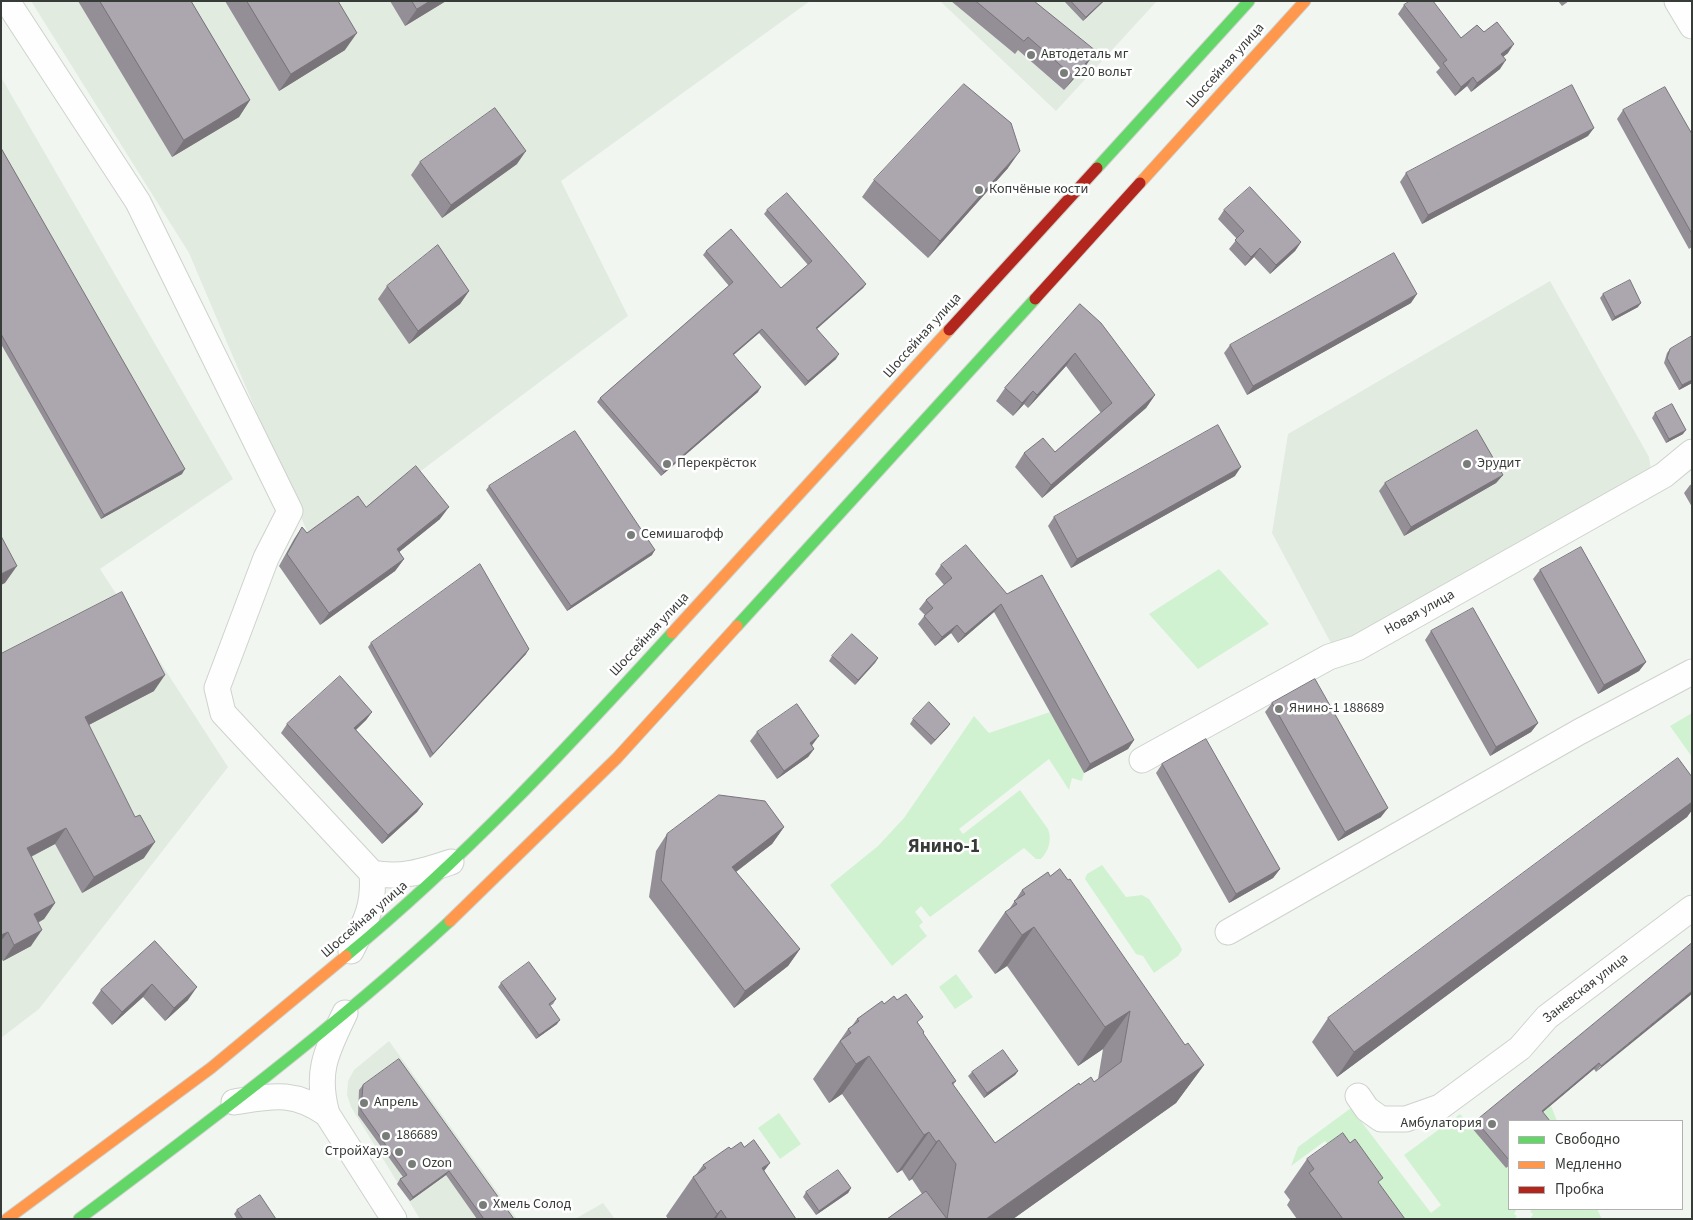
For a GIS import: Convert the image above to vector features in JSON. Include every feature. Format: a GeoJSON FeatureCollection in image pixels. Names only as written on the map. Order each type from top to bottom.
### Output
{"type":"FeatureCollection","features":[{"type":"Feature","properties":{"kind":"main road","name":"Шоссейная улица"},"geometry":{"type":"LineString","coordinates":[[7,1219],[211,1068],[350,953],[453,861],[606,706],[1249,1]]}},
{"type":"Feature","properties":{"kind":"main road","name":"Шоссейная улица"},"geometry":{"type":"LineString","coordinates":[[79,1219],[234,1102],[345,1013],[414,954],[503,871],[617,758],[1305,1]]}},
{"type":"Feature","properties":{"kind":"street"},"geometry":{"type":"LineString","coordinates":[[7,1],[138,202],[290,511],[266,558],[216,688],[223,713],[372,873],[390,877],[413,874],[453,861]]}},
{"type":"Feature","properties":{"kind":"street"},"geometry":{"type":"LineString","coordinates":[[1676,1],[1692,26]]}},
{"type":"Feature","properties":{"kind":"street","name":"Новая улица"},"geometry":{"type":"LineString","coordinates":[[1142,760],[1329,657],[1357,648],[1664,475],[1692,452]]}},
{"type":"Feature","properties":{"kind":"street"},"geometry":{"type":"LineString","coordinates":[[1228,932],[1579,732],[1692,672]]}},
{"type":"Feature","properties":{"kind":"street"},"geometry":{"type":"LineString","coordinates":[[350,953],[370,912],[374,891],[372,873]]}},
{"type":"Feature","properties":{"kind":"street","name":"Заневская улица"},"geometry":{"type":"LineString","coordinates":[[1358,1096],[1367,1109],[1381,1120],[1406,1119],[1440,1107],[1520,1048],[1547,1017],[1692,908]]}},
{"type":"Feature","properties":{"kind":"street"},"geometry":{"type":"LineString","coordinates":[[345,1013],[326,1054],[321,1074],[322,1094],[327,1114],[394,1219]]}},
{"type":"Feature","properties":{"kind":"street"},"geometry":{"type":"LineString","coordinates":[[234,1102],[276,1095],[294,1097],[312,1103],[327,1114]]}},
{"type":"Feature","properties":{"kind":"shaded area"},"geometry":{"type":"Polygon","coordinates":[[[31,1],[810,1],[561,181],[628,316],[315,550],[189,253],[31,1]]]}},
{"type":"Feature","properties":{"kind":"shaded area"},"geometry":{"type":"Polygon","coordinates":[[[940,1],[1157,1],[1056,111],[940,1]]]}},
{"type":"Feature","properties":{"kind":"shaded area"},"geometry":{"type":"Polygon","coordinates":[[[1,77],[233,479],[100,569],[228,767],[39,1009],[1,1038],[1,77]]]}},
{"type":"Feature","properties":{"kind":"shaded area","name":"Эрудит"},"geometry":{"type":"Polygon","coordinates":[[[1550,281],[1649,457],[1651,471],[1333,647],[1272,533],[1288,434],[1550,281]]]}},
{"type":"Feature","properties":{"kind":"shaded area"},"geometry":{"type":"Polygon","coordinates":[[[389,1041],[517,1219],[420,1219],[351,1107],[347,1095],[348,1081],[354,1070],[389,1041]]]}},
{"type":"Feature","properties":{"kind":"shaded area"},"geometry":{"type":"Polygon","coordinates":[[[603,1203],[615,1219],[575,1219],[603,1203]]]}},
{"type":"Feature","properties":{"kind":"green space"},"geometry":{"type":"Polygon","coordinates":[[[1219,569],[1269,624],[1198,669],[1149,614],[1219,569]]]}},
{"type":"Feature","properties":{"kind":"green space"},"geometry":{"type":"Polygon","coordinates":[[[1050,712],[1084,773],[1082,781],[1072,778],[1069,790],[1049,759],[959,829],[963,834],[1020,790],[1048,829],[1050,841],[1046,852],[1041,859],[1036,859],[1024,848],[930,917],[921,906],[915,912],[923,922],[919,926],[927,936],[892,966],[830,885],[878,846],[904,818],[974,716],[989,733],[1050,712]]]}},
{"type":"Feature","properties":{"kind":"green space"},"geometry":{"type":"Polygon","coordinates":[[[1692,713],[1692,757],[1670,726],[1692,713]]]}},
{"type":"Feature","properties":{"kind":"green space"},"geometry":{"type":"Polygon","coordinates":[[[1102,865],[1126,897],[1142,895],[1149,899],[1180,945],[1182,950],[1178,956],[1154,973],[1143,956],[1136,954],[1085,879],[1087,874],[1102,865]]]}},
{"type":"Feature","properties":{"kind":"green space"},"geometry":{"type":"Polygon","coordinates":[[[956,974],[973,997],[955,1009],[939,987],[956,974]]]}},
{"type":"Feature","properties":{"kind":"green space"},"geometry":{"type":"Polygon","coordinates":[[[1551,1106],[1557,1120],[1539,1120],[1537,1117],[1551,1106]]]}},
{"type":"Feature","properties":{"kind":"green space"},"geometry":{"type":"Polygon","coordinates":[[[1351,1108],[1431,1213],[1441,1205],[1404,1155],[1460,1114],[1506,1168],[1508,1167],[1508,1210],[1516,1210],[1514,1214],[1517,1216],[1514,1219],[1384,1219],[1325,1141],[1291,1166],[1298,1147],[1351,1108]]]}},
{"type":"Feature","properties":{"kind":"green space"},"geometry":{"type":"Polygon","coordinates":[[[779,1113],[801,1144],[780,1159],[758,1128],[779,1113]]]}},
{"type":"Feature","properties":{"kind":"green space"},"geometry":{"type":"Polygon","coordinates":[[[1531,1210],[1598,1210],[1602,1219],[1530,1219],[1533,1214],[1530,1212],[1531,1210]]]}},
{"type":"Feature","properties":{"kind":"building"},"geometry":{"type":"Polygon","coordinates":[[[100,1],[191,1],[250,100],[184,140],[100,1]]]}},
{"type":"Feature","properties":{"kind":"building"},"geometry":{"type":"Polygon","coordinates":[[[247,1],[338,1],[357,33],[291,74],[247,1]]]}},
{"type":"Feature","properties":{"kind":"building"},"geometry":{"type":"Polygon","coordinates":[[[412,1],[430,1],[417,9],[412,1]]]}},
{"type":"Feature","properties":{"kind":"building"},"geometry":{"type":"Polygon","coordinates":[[[976,1],[1034,1],[1096,51],[1074,77],[1028,37],[1024,41],[976,1]]]}},
{"type":"Feature","properties":{"kind":"building"},"geometry":{"type":"Polygon","coordinates":[[[1071,1],[1103,1],[1086,17],[1071,1]]]}},
{"type":"Feature","properties":{"kind":"building"},"geometry":{"type":"Polygon","coordinates":[[[1410,1],[1433,1],[1461,38],[1477,25],[1484,32],[1497,22],[1514,44],[1501,54],[1506,60],[1477,83],[1473,77],[1461,87],[1443,63],[1447,60],[1404,5],[1410,1]]]}},
{"type":"Feature","properties":{"kind":"building"},"geometry":{"type":"Polygon","coordinates":[[[964,84],[1011,123],[1020,151],[940,241],[874,180],[964,84]]]}},
{"type":"Feature","properties":{"kind":"building"},"geometry":{"type":"Polygon","coordinates":[[[1572,85],[1594,128],[1428,215],[1406,173],[1572,85]]]}},
{"type":"Feature","properties":{"kind":"building"},"geometry":{"type":"Polygon","coordinates":[[[1665,87],[1692,134],[1692,234],[1623,110],[1665,87]]]}},
{"type":"Feature","properties":{"kind":"building"},"geometry":{"type":"Polygon","coordinates":[[[495,108],[526,151],[451,205],[420,162],[495,108]]]}},
{"type":"Feature","properties":{"kind":"building"},"geometry":{"type":"Polygon","coordinates":[[[1,148],[185,469],[104,515],[1,334],[1,148]]]}},
{"type":"Feature","properties":{"kind":"building"},"geometry":{"type":"Polygon","coordinates":[[[1250,187],[1301,242],[1276,265],[1260,248],[1251,257],[1235,240],[1244,231],[1224,210],[1250,187]]]}},
{"type":"Feature","properties":{"kind":"building"},"geometry":{"type":"Polygon","coordinates":[[[787,193],[866,284],[816,328],[839,354],[808,381],[762,329],[733,354],[761,387],[664,472],[600,398],[733,282],[706,251],[731,229],[781,288],[812,261],[767,210],[787,193]]]}},
{"type":"Feature","properties":{"kind":"building"},"geometry":{"type":"Polygon","coordinates":[[[438,245],[469,291],[418,331],[387,286],[438,245]]]}},
{"type":"Feature","properties":{"kind":"building"},"geometry":{"type":"Polygon","coordinates":[[[1394,253],[1417,294],[1253,386],[1230,345],[1394,253]]]}},
{"type":"Feature","properties":{"kind":"building"},"geometry":{"type":"Polygon","coordinates":[[[1630,280],[1641,303],[1615,317],[1603,294],[1630,280]]]}},
{"type":"Feature","properties":{"kind":"building"},"geometry":{"type":"Polygon","coordinates":[[[1080,304],[1101,323],[1155,395],[1051,485],[1024,453],[1043,438],[1055,452],[1112,403],[1075,353],[1037,395],[1033,391],[1022,403],[1005,388],[1080,304]]]}},
{"type":"Feature","properties":{"kind":"building"},"geometry":{"type":"Polygon","coordinates":[[[1692,336],[1692,380],[1682,385],[1667,358],[1670,349],[1692,336]]]}},
{"type":"Feature","properties":{"kind":"building"},"geometry":{"type":"Polygon","coordinates":[[[1672,404],[1686,430],[1669,439],[1655,413],[1672,404]]]}},
{"type":"Feature","properties":{"kind":"building"},"geometry":{"type":"Polygon","coordinates":[[[1218,425],[1241,467],[1077,559],[1054,517],[1218,425]]]}},
{"type":"Feature","properties":{"kind":"building"},"geometry":{"type":"Polygon","coordinates":[[[1477,430],[1503,475],[1411,527],[1385,483],[1477,430]]]}},
{"type":"Feature","properties":{"kind":"building"},"geometry":{"type":"Polygon","coordinates":[[[575,431],[655,550],[571,606],[489,486],[575,431]]]}},
{"type":"Feature","properties":{"kind":"building"},"geometry":{"type":"Polygon","coordinates":[[[416,466],[449,507],[397,549],[404,559],[329,613],[287,554],[302,527],[307,533],[358,496],[366,507],[416,466]]]}},
{"type":"Feature","properties":{"kind":"building"},"geometry":{"type":"Polygon","coordinates":[[[1,536],[17,566],[1,574],[1,536]]]}},
{"type":"Feature","properties":{"kind":"building"},"geometry":{"type":"Polygon","coordinates":[[[966,545],[1007,594],[1042,575],[1134,740],[1090,764],[1001,604],[965,634],[957,625],[942,637],[924,616],[933,608],[926,600],[952,578],[941,565],[966,545]]]}},
{"type":"Feature","properties":{"kind":"building"},"geometry":{"type":"Polygon","coordinates":[[[1581,547],[1646,662],[1604,685],[1540,570],[1581,547]]]}},
{"type":"Feature","properties":{"kind":"building"},"geometry":{"type":"Polygon","coordinates":[[[480,564],[529,649],[433,754],[371,643],[480,564]]]}},
{"type":"Feature","properties":{"kind":"building"},"geometry":{"type":"Polygon","coordinates":[[[122,592],[165,675],[85,717],[135,817],[140,815],[155,842],[94,877],[66,828],[27,848],[55,903],[34,914],[42,930],[14,945],[8,932],[1,935],[1,654],[122,592]]]}},
{"type":"Feature","properties":{"kind":"building"},"geometry":{"type":"Polygon","coordinates":[[[1473,608],[1538,723],[1496,747],[1431,631],[1473,608]]]}},
{"type":"Feature","properties":{"kind":"building"},"geometry":{"type":"Polygon","coordinates":[[[852,634],[878,658],[858,680],[832,656],[852,634]]]}},
{"type":"Feature","properties":{"kind":"building"},"geometry":{"type":"Polygon","coordinates":[[[340,676],[372,712],[354,728],[423,804],[388,835],[287,724],[340,676]]]}},
{"type":"Feature","properties":{"kind":"building"},"geometry":{"type":"Polygon","coordinates":[[[1315,679],[1388,808],[1345,832],[1272,703],[1315,679]]]}},
{"type":"Feature","properties":{"kind":"building"},"geometry":{"type":"Polygon","coordinates":[[[929,702],[950,724],[935,740],[913,719],[929,702]]]}},
{"type":"Feature","properties":{"kind":"building"},"geometry":{"type":"Polygon","coordinates":[[[797,704],[819,736],[810,743],[814,749],[784,771],[757,732],[797,704]]]}},
{"type":"Feature","properties":{"kind":"building"},"geometry":{"type":"Polygon","coordinates":[[[1206,739],[1280,869],[1236,894],[1162,764],[1206,739]]]}},
{"type":"Feature","properties":{"kind":"building"},"geometry":{"type":"Polygon","coordinates":[[[1678,758],[1692,777],[1692,802],[1354,1052],[1328,1018],[1678,758]]]}},
{"type":"Feature","properties":{"kind":"building"},"geometry":{"type":"Polygon","coordinates":[[[719,795],[765,801],[784,827],[732,867],[800,949],[745,991],[661,880],[667,834],[719,795]]]}},
{"type":"Feature","properties":{"kind":"building"},"geometry":{"type":"Polygon","coordinates":[[[1060,869],[1068,880],[1070,879],[1185,1045],[1188,1043],[1204,1065],[986,1219],[947,1219],[956,1164],[939,1140],[936,1142],[929,1132],[924,1135],[869,1056],[856,1064],[840,1041],[851,1033],[848,1029],[859,1021],[857,1019],[882,1001],[884,1004],[894,996],[897,1000],[906,994],[923,1017],[917,1022],[956,1081],[952,1083],[995,1143],[1079,1083],[1080,1085],[1091,1077],[1094,1082],[1121,1062],[1130,1011],[1105,1027],[1034,927],[1022,935],[1005,912],[1017,904],[1014,901],[1025,894],[1022,890],[1048,872],[1050,876],[1060,869]]]}},
{"type":"Feature","properties":{"kind":"building"},"geometry":{"type":"Polygon","coordinates":[[[155,941],[197,987],[174,1008],[152,984],[122,1012],[101,990],[155,941]]]}},
{"type":"Feature","properties":{"kind":"building"},"geometry":{"type":"Polygon","coordinates":[[[1692,943],[1692,991],[1601,1066],[1599,1063],[1542,1111],[1549,1120],[1508,1120],[1508,1159],[1476,1121],[1692,943]]]}},
{"type":"Feature","properties":{"kind":"building"},"geometry":{"type":"Polygon","coordinates":[[[529,962],[556,999],[549,1004],[560,1020],[539,1035],[501,983],[529,962]]]}},
{"type":"Feature","properties":{"kind":"building"},"geometry":{"type":"Polygon","coordinates":[[[1003,1050],[1018,1071],[987,1093],[972,1072],[1003,1050]]]}},
{"type":"Feature","properties":{"kind":"building"},"geometry":{"type":"Polygon","coordinates":[[[399,1059],[514,1219],[484,1219],[449,1171],[413,1197],[400,1179],[407,1175],[361,1110],[363,1085],[399,1059]]]}},
{"type":"Feature","properties":{"kind":"building"},"geometry":{"type":"Polygon","coordinates":[[[1343,1133],[1350,1143],[1355,1139],[1383,1178],[1378,1182],[1405,1219],[1343,1219],[1309,1173],[1314,1169],[1307,1159],[1343,1133]]]}},
{"type":"Feature","properties":{"kind":"building"},"geometry":{"type":"Polygon","coordinates":[[[754,1140],[770,1163],[762,1168],[796,1219],[727,1219],[721,1210],[717,1214],[693,1177],[706,1168],[703,1165],[729,1147],[731,1149],[741,1142],[744,1147],[754,1140]]]}},
{"type":"Feature","properties":{"kind":"building"},"geometry":{"type":"Polygon","coordinates":[[[838,1170],[851,1188],[819,1211],[806,1192],[838,1170]]]}},
{"type":"Feature","properties":{"kind":"building"},"geometry":{"type":"Polygon","coordinates":[[[926,1191],[947,1219],[887,1219],[926,1191]]]}},
{"type":"Feature","properties":{"kind":"building"},"geometry":{"type":"Polygon","coordinates":[[[260,1195],[276,1219],[243,1219],[237,1210],[260,1195]]]}},
{"type":"Feature","properties":{"kind":"traffic: fast"},"geometry":{"type":"LineString","coordinates":[[1097,168],[1249,1]]}},
{"type":"Feature","properties":{"kind":"traffic: fast"},"geometry":{"type":"LineString","coordinates":[[737,626],[1035,299]]}},
{"type":"Feature","properties":{"kind":"traffic: fast"},"geometry":{"type":"LineString","coordinates":[[346,956],[390,919],[474,841],[555,759],[672,633]]}},
{"type":"Feature","properties":{"kind":"traffic: fast"},"geometry":{"type":"LineString","coordinates":[[79,1219],[315,1038],[450,921]]}},
{"type":"Feature","properties":{"kind":"traffic: slow"},"geometry":{"type":"LineString","coordinates":[[1140,183],[1305,1]]}},
{"type":"Feature","properties":{"kind":"traffic: slow"},"geometry":{"type":"LineString","coordinates":[[672,633],[949,330]]}},
{"type":"Feature","properties":{"kind":"traffic: slow"},"geometry":{"type":"LineString","coordinates":[[450,921],[617,758],[737,626]]}},
{"type":"Feature","properties":{"kind":"traffic: slow"},"geometry":{"type":"LineString","coordinates":[[7,1219],[211,1068],[346,956]]}},
{"type":"Feature","properties":{"kind":"traffic: jam"},"geometry":{"type":"LineString","coordinates":[[949,330],[1097,168]]}},
{"type":"Feature","properties":{"kind":"traffic: jam"},"geometry":{"type":"LineString","coordinates":[[1035,299],[1140,183]]}},
{"type":"Feature","properties":{"kind":"place","name":"Автодеталь мг"},"geometry":{"type":"Point","coordinates":[1031,55]}},
{"type":"Feature","properties":{"kind":"place","name":"220 вольт"},"geometry":{"type":"Point","coordinates":[1064,73]}},
{"type":"Feature","properties":{"kind":"place","name":"Копчёные кости"},"geometry":{"type":"Point","coordinates":[979,190]}},
{"type":"Feature","properties":{"kind":"place","name":"Перекрёсток"},"geometry":{"type":"Point","coordinates":[667,464]}},
{"type":"Feature","properties":{"kind":"place","name":"Эрудит"},"geometry":{"type":"Point","coordinates":[1467,464]}},
{"type":"Feature","properties":{"kind":"place","name":"Семишагофф"},"geometry":{"type":"Point","coordinates":[631,535]}},
{"type":"Feature","properties":{"kind":"place","name":"Янино-1 188689"},"geometry":{"type":"Point","coordinates":[1279,709]}},
{"type":"Feature","properties":{"kind":"place","name":"Апрель"},"geometry":{"type":"Point","coordinates":[364,1103]}},
{"type":"Feature","properties":{"kind":"place","name":"Амбулатория"},"geometry":{"type":"Point","coordinates":[1492,1124]}},
{"type":"Feature","properties":{"kind":"place","name":"186689"},"geometry":{"type":"Point","coordinates":[386,1136]}},
{"type":"Feature","properties":{"kind":"place","name":"СтройХауз"},"geometry":{"type":"Point","coordinates":[399,1152]}},
{"type":"Feature","properties":{"kind":"place","name":"Ozon"},"geometry":{"type":"Point","coordinates":[412,1164]}},
{"type":"Feature","properties":{"kind":"place","name":"Хмель Солод"},"geometry":{"type":"Point","coordinates":[483,1205]}},
{"type":"Feature","properties":{"kind":"district","name":"Янино-1"},"geometry":{"type":"Point","coordinates":[944,848]}}]}
